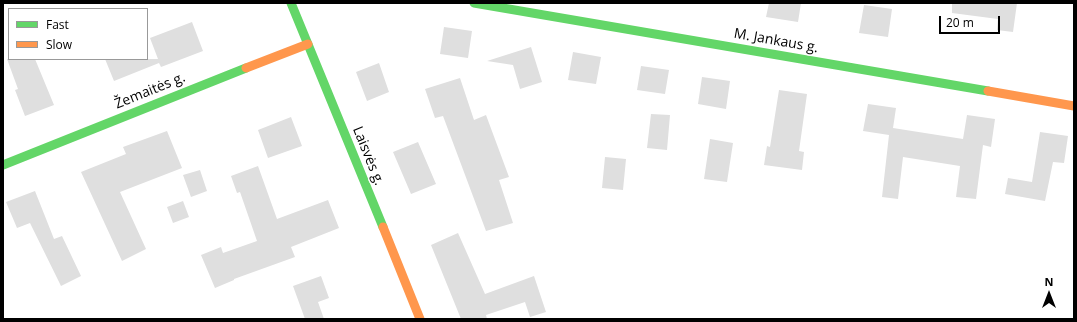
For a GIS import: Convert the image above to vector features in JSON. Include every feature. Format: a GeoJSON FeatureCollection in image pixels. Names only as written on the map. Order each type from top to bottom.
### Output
{"type":"FeatureCollection","features":[{"type":"Feature","properties":{"kind":"street","name":"Laisvės g."},"geometry":{"type":"LineString","coordinates":[[291,3],[420,319]]}},
{"type":"Feature","properties":{"kind":"street","name":"M. Jankaus g."},"geometry":{"type":"LineString","coordinates":[[474,3],[1074,106]]}},
{"type":"Feature","properties":{"kind":"street","name":"Žemaitės g."},"geometry":{"type":"LineString","coordinates":[[3,165],[308,44]]}},
{"type":"Feature","properties":{"kind":"building"},"geometry":{"type":"Polygon","coordinates":[[[769,3],[801,3],[798,22],[766,17],[769,3]]]}},
{"type":"Feature","properties":{"kind":"building"},"geometry":{"type":"Polygon","coordinates":[[[952,3],[1017,3],[1013,32],[997,30],[998,19],[952,13],[952,3]]]}},
{"type":"Feature","properties":{"kind":"building"},"geometry":{"type":"Polygon","coordinates":[[[864,5],[892,9],[888,37],[859,33],[864,5]]]}},
{"type":"Feature","properties":{"kind":"building"},"geometry":{"type":"Polygon","coordinates":[[[192,22],[203,51],[161,67],[159,63],[114,81],[105,60],[158,59],[150,38],[192,22]]]}},
{"type":"Feature","properties":{"kind":"building"},"geometry":{"type":"Polygon","coordinates":[[[444,27],[472,31],[468,58],[440,54],[444,27]]]}},
{"type":"Feature","properties":{"kind":"building"},"geometry":{"type":"Polygon","coordinates":[[[531,47],[542,82],[520,89],[513,65],[487,61],[531,47]]]}},
{"type":"Feature","properties":{"kind":"building"},"geometry":{"type":"Polygon","coordinates":[[[573,52],[601,57],[596,84],[568,80],[573,52]]]}},
{"type":"Feature","properties":{"kind":"building"},"geometry":{"type":"Polygon","coordinates":[[[7,59],[35,60],[54,105],[25,116],[15,90],[18,89],[7,59]]]}},
{"type":"Feature","properties":{"kind":"building"},"geometry":{"type":"Polygon","coordinates":[[[379,63],[389,92],[367,101],[356,72],[379,63]]]}},
{"type":"Feature","properties":{"kind":"building"},"geometry":{"type":"Polygon","coordinates":[[[641,66],[669,70],[665,94],[637,90],[641,66]]]}},
{"type":"Feature","properties":{"kind":"building"},"geometry":{"type":"Polygon","coordinates":[[[702,77],[730,81],[726,109],[698,104],[702,77]]]}},
{"type":"Feature","properties":{"kind":"building"},"geometry":{"type":"Polygon","coordinates":[[[460,78],[474,120],[486,115],[509,177],[499,180],[513,223],[486,231],[443,116],[435,118],[425,89],[460,78]]]}},
{"type":"Feature","properties":{"kind":"building"},"geometry":{"type":"Polygon","coordinates":[[[779,90],[807,94],[799,151],[804,152],[802,170],[764,165],[767,146],[770,147],[779,90]]]}},
{"type":"Feature","properties":{"kind":"building"},"geometry":{"type":"Polygon","coordinates":[[[868,104],[896,108],[893,128],[963,139],[967,115],[995,119],[991,147],[983,145],[976,199],[956,197],[960,166],[903,157],[898,199],[882,197],[889,135],[863,131],[868,104]]]}},
{"type":"Feature","properties":{"kind":"building"},"geometry":{"type":"Polygon","coordinates":[[[651,114],[670,115],[667,150],[647,148],[651,114]]]}},
{"type":"Feature","properties":{"kind":"building"},"geometry":{"type":"Polygon","coordinates":[[[291,117],[302,146],[268,158],[258,130],[291,117]]]}},
{"type":"Feature","properties":{"kind":"building"},"geometry":{"type":"Polygon","coordinates":[[[167,131],[182,168],[120,192],[146,249],[122,261],[81,172],[126,154],[123,147],[167,131]]]}},
{"type":"Feature","properties":{"kind":"building"},"geometry":{"type":"Polygon","coordinates":[[[1040,132],[1068,136],[1064,163],[1053,162],[1045,201],[1005,194],[1008,178],[1032,182],[1040,132]]]}},
{"type":"Feature","properties":{"kind":"building"},"geometry":{"type":"Polygon","coordinates":[[[710,139],[733,143],[727,182],[704,179],[710,139]]]}},
{"type":"Feature","properties":{"kind":"building"},"geometry":{"type":"Polygon","coordinates":[[[418,142],[436,184],[411,194],[393,152],[418,142]]]}},
{"type":"Feature","properties":{"kind":"building"},"geometry":{"type":"Polygon","coordinates":[[[605,157],[626,159],[623,190],[602,188],[605,157]]]}},
{"type":"Feature","properties":{"kind":"building"},"geometry":{"type":"Polygon","coordinates":[[[258,166],[277,219],[328,200],[339,228],[291,247],[295,257],[234,279],[215,288],[201,255],[221,247],[223,253],[257,241],[240,192],[237,193],[231,176],[258,166]]]}},
{"type":"Feature","properties":{"kind":"building"},"geometry":{"type":"Polygon","coordinates":[[[200,170],[207,191],[191,197],[183,175],[200,170]]]}},
{"type":"Feature","properties":{"kind":"building"},"geometry":{"type":"Polygon","coordinates":[[[35,191],[54,239],[62,236],[81,276],[61,286],[30,223],[17,228],[6,202],[35,191]]]}},
{"type":"Feature","properties":{"kind":"building"},"geometry":{"type":"Polygon","coordinates":[[[183,201],[189,217],[173,223],[167,207],[183,201]]]}},
{"type":"Feature","properties":{"kind":"building"},"geometry":{"type":"Polygon","coordinates":[[[458,233],[485,294],[534,276],[546,312],[530,317],[525,302],[486,315],[487,319],[461,319],[431,245],[458,233]]]}},
{"type":"Feature","properties":{"kind":"building"},"geometry":{"type":"Polygon","coordinates":[[[321,276],[329,298],[318,302],[324,319],[305,319],[293,286],[321,276]]]}},
{"type":"Feature","properties":{"kind":"traffic: fast"},"geometry":{"type":"LineString","coordinates":[[291,3],[383,227]]}},
{"type":"Feature","properties":{"kind":"traffic: fast"},"geometry":{"type":"LineString","coordinates":[[474,3],[988,91]]}},
{"type":"Feature","properties":{"kind":"traffic: fast"},"geometry":{"type":"LineString","coordinates":[[3,165],[246,68]]}},
{"type":"Feature","properties":{"kind":"traffic: slow"},"geometry":{"type":"LineString","coordinates":[[246,68],[308,44]]}},
{"type":"Feature","properties":{"kind":"traffic: slow"},"geometry":{"type":"LineString","coordinates":[[988,91],[1074,106]]}},
{"type":"Feature","properties":{"kind":"traffic: slow"},"geometry":{"type":"LineString","coordinates":[[383,227],[420,319]]}}]}
